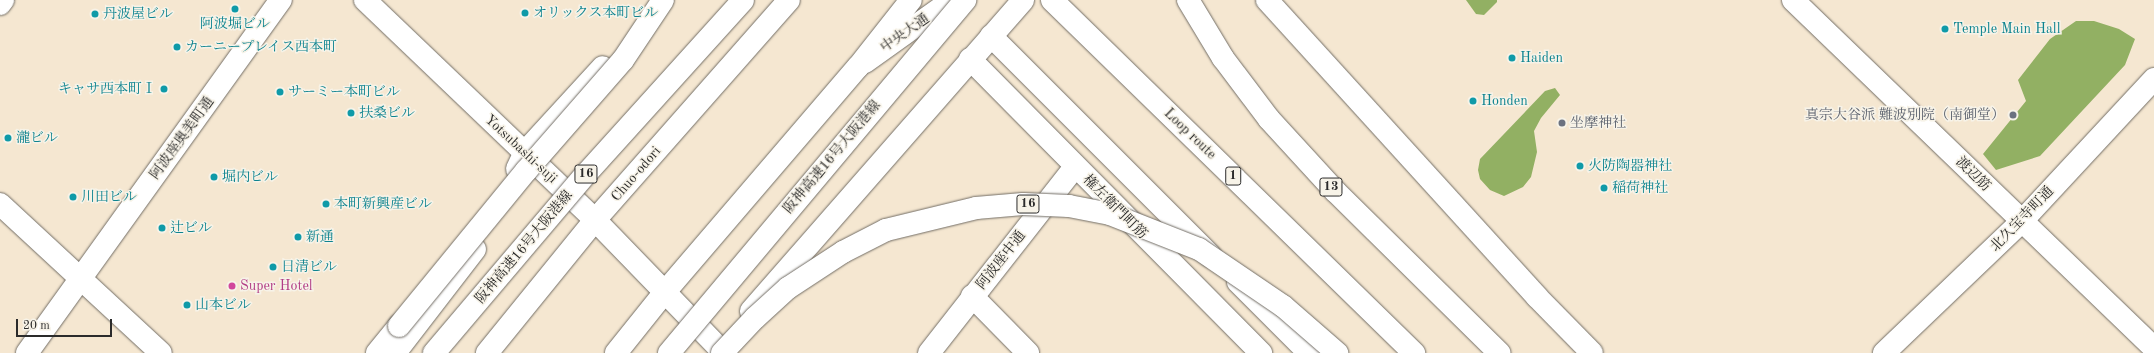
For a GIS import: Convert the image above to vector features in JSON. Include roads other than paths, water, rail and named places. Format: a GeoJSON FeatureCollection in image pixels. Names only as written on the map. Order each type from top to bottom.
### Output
{"type":"FeatureCollection","features":[{"type":"Feature","properties":{"kind":"main road"},"geometry":{"type":"LineString","coordinates":[[0,4],[3,0]]}},
{"type":"Feature","properties":{"kind":"main road","name":"阿波座奥美町通"},"geometry":{"type":"LineString","coordinates":[[27,353],[281,0]]}},
{"type":"Feature","properties":{"kind":"main road","name":"Yotsubashi-suji"},"geometry":{"type":"LineString","coordinates":[[365,0],[526,152],[595,220],[720,352]]}},
{"type":"Feature","properties":{"kind":"main road"},"geometry":{"type":"LineString","coordinates":[[395,353],[480,242],[526,152],[664,0]]}},
{"type":"Feature","properties":{"kind":"main road"},"geometry":{"type":"LineString","coordinates":[[378,353],[521,177],[623,60],[664,0]]}},
{"type":"Feature","properties":{"kind":"main road","name":"阪神高速16号大阪港線"},"geometry":{"type":"LineString","coordinates":[[434,353],[586,174],[743,0]]}},
{"type":"Feature","properties":{"kind":"main road"},"geometry":{"type":"LineString","coordinates":[[616,353],[664,293],[858,67],[911,0]]}},
{"type":"Feature","properties":{"kind":"main road","name":"中央大通"},"geometry":{"type":"LineString","coordinates":[[858,67],[952,0]]}},
{"type":"Feature","properties":{"kind":"main road","name":"阪神高速16号大阪港線"},"geometry":{"type":"LineString","coordinates":[[669,353],[965,0]]}},
{"type":"Feature","properties":{"kind":"main road"},"geometry":{"type":"LineString","coordinates":[[720,352],[970,59],[1023,0]]}},
{"type":"Feature","properties":{"kind":"main road","name":"Loop route"},"geometry":{"type":"LineString","coordinates":[[1052,0],[1414,353]]}},
{"type":"Feature","properties":{"kind":"main road","name":"13"},"geometry":{"type":"LineString","coordinates":[[1188,0],[1223,58],[1269,119],[1335,191],[1499,353]]}},
{"type":"Feature","properties":{"kind":"main road"},"geometry":{"type":"LineString","coordinates":[[1267,0],[1537,297],[1592,353]]}},
{"type":"Feature","properties":{"kind":"main road","name":"渡辺筋"},"geometry":{"type":"LineString","coordinates":[[1793,0],[2154,348]]}},
{"type":"Feature","properties":{"kind":"main road","name":"Chuo-odori"},"geometry":{"type":"LineString","coordinates":[[487,353],[595,220],[787,2]]}},
{"type":"Feature","properties":{"kind":"main road"},"geometry":{"type":"LineString","coordinates":[[991,36],[1309,353]]}},
{"type":"Feature","properties":{"kind":"main road","name":"権左衛門町筋"},"geometry":{"type":"LineString","coordinates":[[970,59],[1075,167],[1261,353]]}},
{"type":"Feature","properties":{"kind":"main road","name":"北久宝寺町通"},"geometry":{"type":"LineString","coordinates":[[1884,353],[2022,221],[2154,79]]}},
{"type":"Feature","properties":{"kind":"main road","name":"阿波座中通"},"geometry":{"type":"LineString","coordinates":[[929,353],[972,296],[1075,167]]}},
{"type":"Feature","properties":{"kind":"main road"},"geometry":{"type":"LineString","coordinates":[[0,204],[162,353]]}},
{"type":"Feature","properties":{"kind":"main road","name":"16"},"geometry":{"type":"LineString","coordinates":[[720,352],[754,318],[788,288],[842,252],[886,230],[969,209],[1023,204],[1069,206],[1110,214],[1199,249],[1283,306],[1338,353]]}},
{"type":"Feature","properties":{"kind":"main road"},"geometry":{"type":"LineString","coordinates":[[972,296],[1028,353]]}},
{"type":"Feature","properties":{"kind":"place","name":"阿波堀ビル"},"geometry":{"type":"Point","coordinates":[235,9]}},
{"type":"Feature","properties":{"kind":"place","name":"オリックス本町ビル"},"geometry":{"type":"Point","coordinates":[525,13]}},
{"type":"Feature","properties":{"kind":"place","name":"丹波屋ビル"},"geometry":{"type":"Point","coordinates":[95,14]}},
{"type":"Feature","properties":{"kind":"place","name":"Temple Main Hall"},"geometry":{"type":"Point","coordinates":[1945,29]}},
{"type":"Feature","properties":{"kind":"place","name":"カーニープレイス西本町"},"geometry":{"type":"Point","coordinates":[177,47]}},
{"type":"Feature","properties":{"kind":"place","name":"Haiden"},"geometry":{"type":"Point","coordinates":[1512,58]}},
{"type":"Feature","properties":{"kind":"place","name":"キャサ西本町Ⅰ"},"geometry":{"type":"Point","coordinates":[164,89]}},
{"type":"Feature","properties":{"kind":"place","name":"サーミー本町ビル"},"geometry":{"type":"Point","coordinates":[280,92]}},
{"type":"Feature","properties":{"kind":"place","name":"Honden"},"geometry":{"type":"Point","coordinates":[1473,101]}},
{"type":"Feature","properties":{"kind":"place","name":"扶桑ビル"},"geometry":{"type":"Point","coordinates":[351,113]}},
{"type":"Feature","properties":{"kind":"place","name":"真宗大谷派 難波別院（南御堂）"},"geometry":{"type":"Point","coordinates":[2013,115]}},
{"type":"Feature","properties":{"kind":"place","name":"坐摩神社"},"geometry":{"type":"Point","coordinates":[1562,123]}},
{"type":"Feature","properties":{"kind":"place","name":"瀧ビル"},"geometry":{"type":"Point","coordinates":[8,138]}},
{"type":"Feature","properties":{"kind":"place","name":"火防陶器神社"},"geometry":{"type":"Point","coordinates":[1580,166]}},
{"type":"Feature","properties":{"kind":"place","name":"堀内ビル"},"geometry":{"type":"Point","coordinates":[214,177]}},
{"type":"Feature","properties":{"kind":"place","name":"稲荷神社"},"geometry":{"type":"Point","coordinates":[1604,188]}},
{"type":"Feature","properties":{"kind":"place","name":"川田ビル"},"geometry":{"type":"Point","coordinates":[73,197]}},
{"type":"Feature","properties":{"kind":"place","name":"本町新興産ビル"},"geometry":{"type":"Point","coordinates":[326,204]}},
{"type":"Feature","properties":{"kind":"place","name":"辻ビル"},"geometry":{"type":"Point","coordinates":[162,228]}},
{"type":"Feature","properties":{"kind":"place","name":"新通"},"geometry":{"type":"Point","coordinates":[298,237]}},
{"type":"Feature","properties":{"kind":"place","name":"日清ビル"},"geometry":{"type":"Point","coordinates":[273,267]}},
{"type":"Feature","properties":{"kind":"place","name":"Super Hotel"},"geometry":{"type":"Point","coordinates":[232,286]}},
{"type":"Feature","properties":{"kind":"place","name":"山本ビル"},"geometry":{"type":"Point","coordinates":[187,305]}}]}
